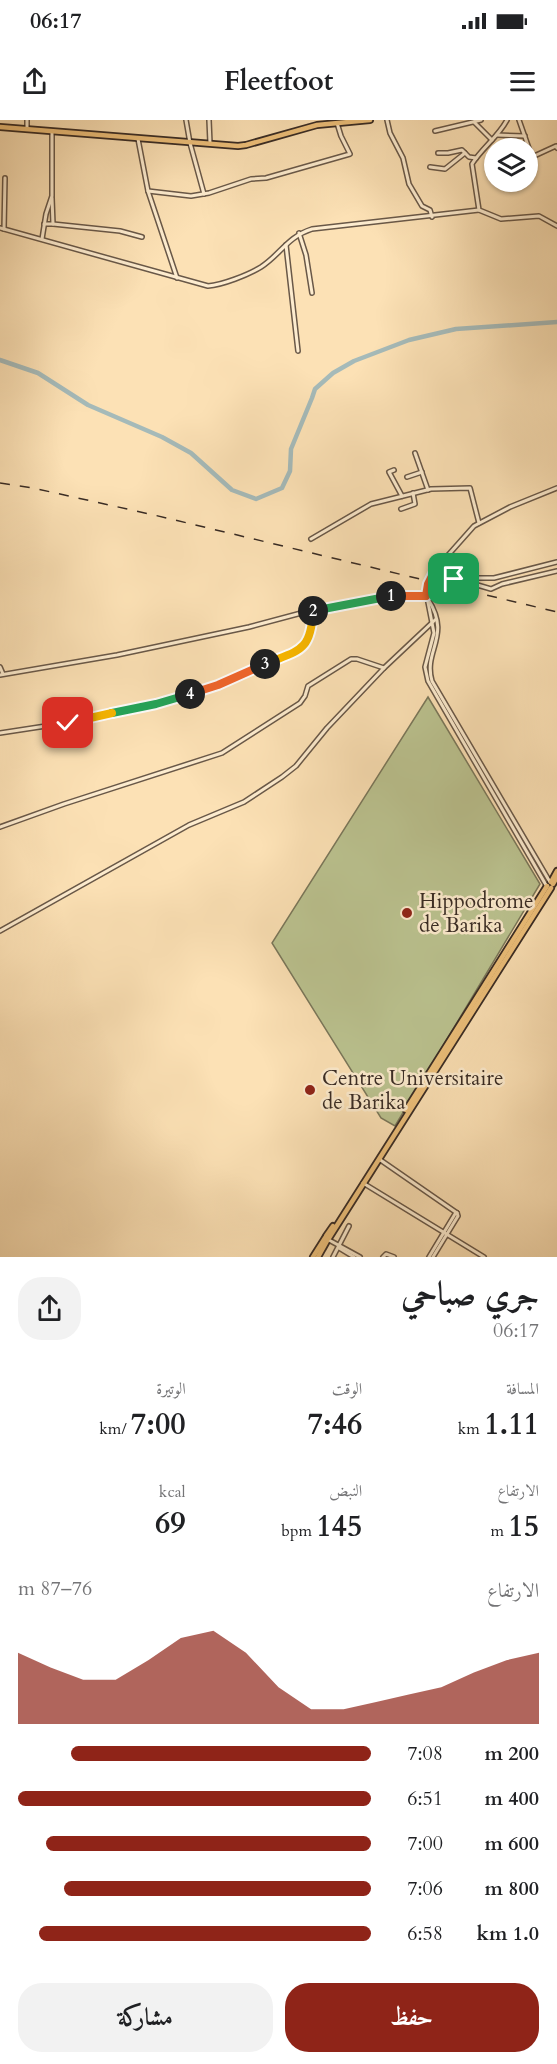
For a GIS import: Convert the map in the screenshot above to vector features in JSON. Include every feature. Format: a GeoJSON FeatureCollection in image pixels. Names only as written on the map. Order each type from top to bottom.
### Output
{"type":"FeatureCollection","features":[{"type":"Feature","properties":{"kind":"main road"},"geometry":{"type":"LineString","coordinates":[[0,127],[246,146],[301,128],[370,120]]}},
{"type":"Feature","properties":{"kind":"main road"},"geometry":{"type":"LineString","coordinates":[[318,1257],[327,1239],[557,871]]}},
{"type":"Feature","properties":{"kind":"main road"},"geometry":{"type":"LineString","coordinates":[[549,884],[557,877]]}},
{"type":"Feature","properties":{"kind":"main road"},"geometry":{"type":"LineString","coordinates":[[313,1257],[379,1159],[411,1106]]}},
{"type":"Feature","properties":{"kind":"street"},"geometry":{"type":"LineString","coordinates":[[27,120],[27,129]]}},
{"type":"Feature","properties":{"kind":"street"},"geometry":{"type":"LineString","coordinates":[[186,120],[204,194]]}},
{"type":"Feature","properties":{"kind":"street"},"geometry":{"type":"LineString","coordinates":[[209,120],[210,145]]}},
{"type":"Feature","properties":{"kind":"street"},"geometry":{"type":"LineString","coordinates":[[387,120],[390,133],[404,158],[409,184],[422,206],[430,210],[432,217]]}},
{"type":"Feature","properties":{"kind":"street"},"geometry":{"type":"LineString","coordinates":[[435,131],[481,120]]}},
{"type":"Feature","properties":{"kind":"street"},"geometry":{"type":"LineString","coordinates":[[494,138],[507,120]]}},
{"type":"Feature","properties":{"kind":"street"},"geometry":{"type":"LineString","coordinates":[[497,135],[525,136],[519,120]]}},
{"type":"Feature","properties":{"kind":"street"},"geometry":{"type":"LineString","coordinates":[[474,122],[490,138]]}},
{"type":"Feature","properties":{"kind":"street"},"geometry":{"type":"LineString","coordinates":[[148,190],[191,196],[204,194],[350,153],[337,123]]}},
{"type":"Feature","properties":{"kind":"street"},"geometry":{"type":"LineString","coordinates":[[52,131],[53,224]]}},
{"type":"Feature","properties":{"kind":"street"},"geometry":{"type":"LineString","coordinates":[[138,139],[148,190],[177,278]]}},
{"type":"Feature","properties":{"kind":"street"},"geometry":{"type":"LineString","coordinates":[[538,154],[556,146],[557,148]]}},
{"type":"Feature","properties":{"kind":"street"},"geometry":{"type":"LineString","coordinates":[[479,210],[472,164],[484,149]]}},
{"type":"Feature","properties":{"kind":"street"},"geometry":{"type":"LineString","coordinates":[[438,153],[462,150],[470,157],[476,158]]}},
{"type":"Feature","properties":{"kind":"street"},"geometry":{"type":"LineString","coordinates":[[430,167],[445,169],[465,153]]}},
{"type":"Feature","properties":{"kind":"street"},"geometry":{"type":"LineString","coordinates":[[5,178],[2,228],[208,286],[218,285],[260,268],[299,233],[328,226],[432,217],[479,210],[501,219],[539,216],[557,226]]}},
{"type":"Feature","properties":{"kind":"street"},"geometry":{"type":"LineString","coordinates":[[42,239],[52,196]]}},
{"type":"Feature","properties":{"kind":"street"},"geometry":{"type":"LineString","coordinates":[[46,214],[53,214]]}},
{"type":"Feature","properties":{"kind":"street"},"geometry":{"type":"LineString","coordinates":[[44,224],[120,231],[142,237]]}},
{"type":"Feature","properties":{"kind":"street"},"geometry":{"type":"LineString","coordinates":[[299,233],[306,255],[312,293]]}},
{"type":"Feature","properties":{"kind":"street"},"geometry":{"type":"LineString","coordinates":[[286,244],[298,351]]}},
{"type":"Feature","properties":{"kind":"street"},"geometry":{"type":"LineString","coordinates":[[415,453],[428,490]]}},
{"type":"Feature","properties":{"kind":"street"},"geometry":{"type":"LineString","coordinates":[[394,470],[389,472],[402,496]]}},
{"type":"Feature","properties":{"kind":"street"},"geometry":{"type":"LineString","coordinates":[[407,477],[423,472]]}},
{"type":"Feature","properties":{"kind":"street"},"geometry":{"type":"LineString","coordinates":[[310,539],[371,504],[428,490],[470,488],[479,523]]}},
{"type":"Feature","properties":{"kind":"street"},"geometry":{"type":"LineString","coordinates":[[549,884],[428,681],[425,668],[434,639],[434,620],[426,596],[433,574],[453,548],[479,523],[510,507],[557,488]]}},
{"type":"Feature","properties":{"kind":"street"},"geometry":{"type":"LineString","coordinates":[[401,509],[415,504],[412,493]]}},
{"type":"Feature","properties":{"kind":"street"},"geometry":{"type":"LineString","coordinates":[[451,578],[494,578],[557,562]]}},
{"type":"Feature","properties":{"kind":"street"},"geometry":{"type":"LineString","coordinates":[[433,574],[448,575],[460,583],[490,589],[557,571]]}},
{"type":"Feature","properties":{"kind":"street"},"geometry":{"type":"LineString","coordinates":[[0,667],[2,674],[117,655],[382,596],[426,596]]}},
{"type":"Feature","properties":{"kind":"street"},"geometry":{"type":"LineString","coordinates":[[0,733],[59,724],[156,704],[218,685],[300,649],[308,640],[313,610]]}},
{"type":"Feature","properties":{"kind":"street"},"geometry":{"type":"LineString","coordinates":[[0,931],[189,825],[244,802],[282,777],[297,766],[327,728],[434,620]]}},
{"type":"Feature","properties":{"kind":"street"},"geometry":{"type":"LineString","coordinates":[[0,827],[222,753],[300,704],[308,686],[351,660],[357,659],[384,668]]}},
{"type":"Feature","properties":{"kind":"street"},"geometry":{"type":"LineString","coordinates":[[379,1159],[457,1213],[458,1216],[431,1257]]}},
{"type":"Feature","properties":{"kind":"street"},"geometry":{"type":"LineString","coordinates":[[363,1183],[484,1257]]}},
{"type":"Feature","properties":{"kind":"street"},"geometry":{"type":"LineString","coordinates":[[333,1257],[348,1226]]}},
{"type":"Feature","properties":{"kind":"street"},"geometry":{"type":"LineString","coordinates":[[327,1239],[354,1257]]}},
{"type":"Feature","properties":{"kind":"street"},"geometry":{"type":"LineString","coordinates":[[338,1246],[360,1257]]}},
{"type":"Feature","properties":{"kind":"street"},"geometry":{"type":"LineString","coordinates":[[471,1257],[475,1252]]}},
{"type":"Feature","properties":{"kind":"street"},"geometry":{"type":"LineString","coordinates":[[383,1257],[386,1254],[394,1257]]}},
{"type":"Feature","properties":{"kind":"green space","name":"Hippodrome de Barika"},"geometry":{"type":"Polygon","coordinates":[[[428,697],[540,884],[395,1126],[381,1118],[272,943],[428,697]]]}},
{"type":"Feature","properties":{"kind":"waterway"},"geometry":{"type":"LineString","coordinates":[[0,360],[38,373],[88,405],[162,437],[191,453],[232,490],[256,499],[282,488],[290,471],[291,449],[315,389],[333,373],[354,361],[409,340],[456,329],[557,322]]}},
{"type":"Feature","properties":{"kind":"railway"},"geometry":{"type":"LineString","coordinates":[[0,483],[33,488],[154,515],[557,612]]}},
{"type":"Feature","properties":{"kind":"place","name":"Hippodrome de Barika"},"geometry":{"type":"Point","coordinates":[407,913]}},
{"type":"Feature","properties":{"kind":"place","name":"Centre Universitaire de Barika"},"geometry":{"type":"Point","coordinates":[310,1090]}},
{"type":"Feature","properties":{"kind":"route"},"geometry":{"type":"LineString","coordinates":[[68,723],[161,703],[218,685],[300,649],[308,640],[313,610],[382,596],[426,596],[426,588],[433,574],[448,575],[454,579]]}}]}
